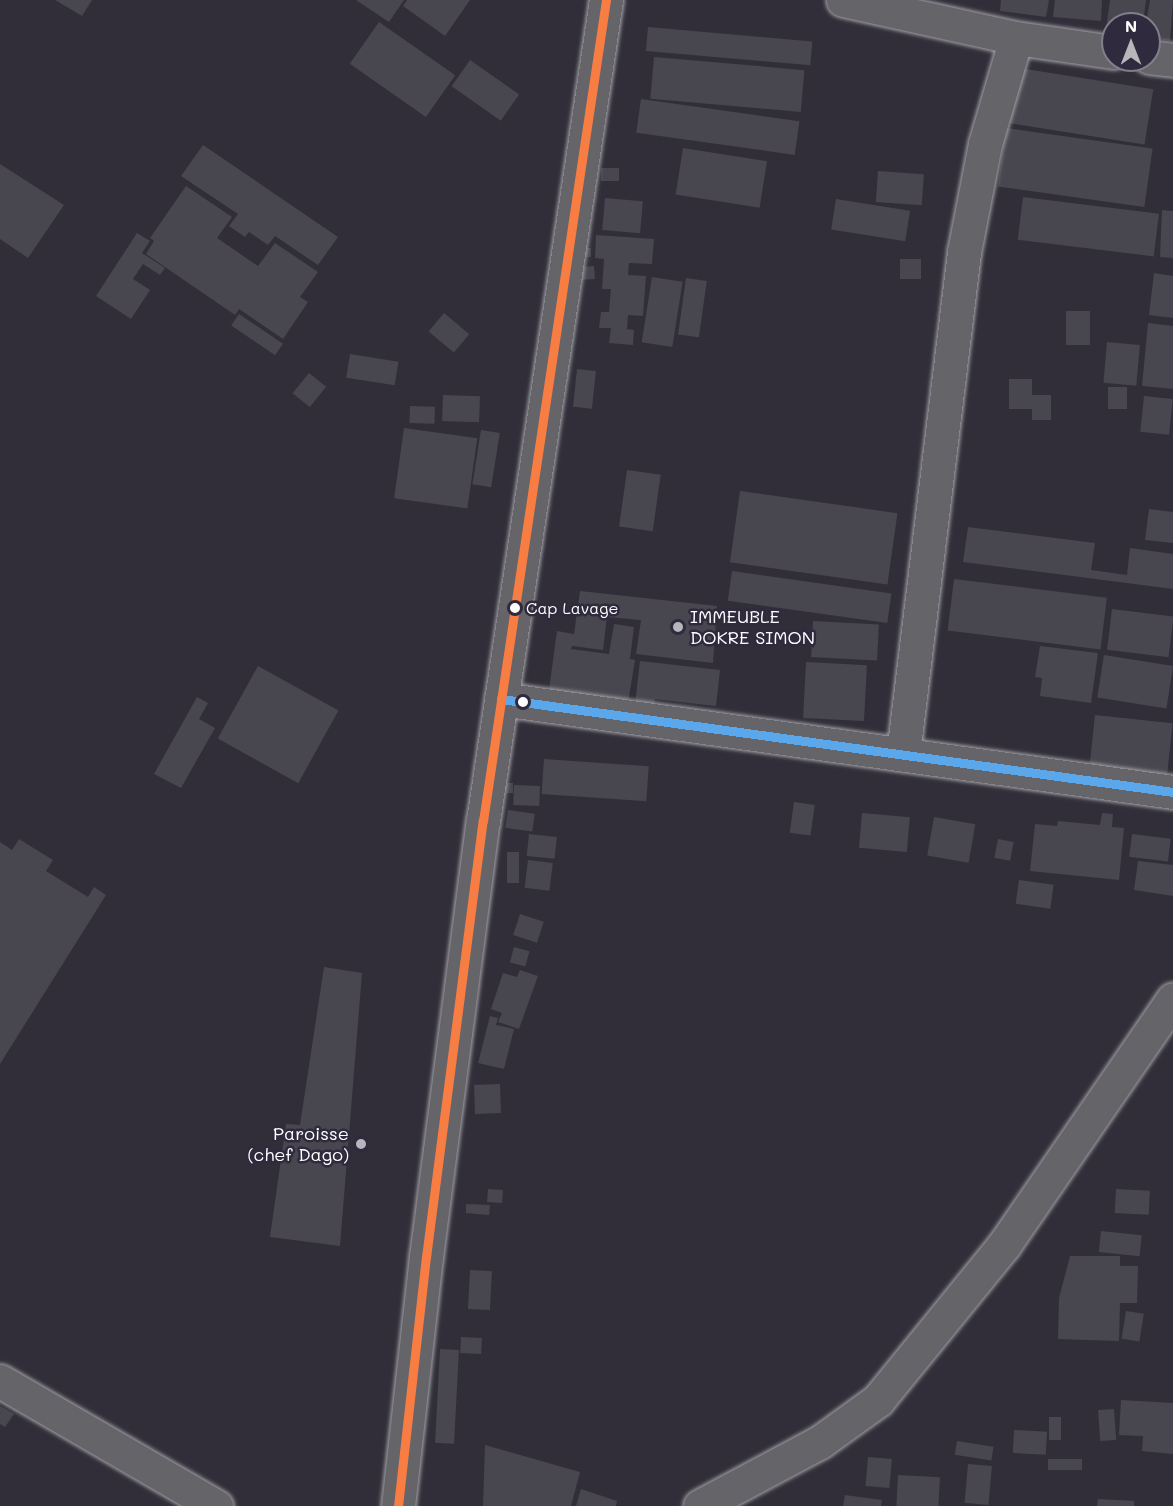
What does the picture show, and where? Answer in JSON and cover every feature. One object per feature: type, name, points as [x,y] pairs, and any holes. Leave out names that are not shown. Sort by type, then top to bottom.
[{"type":"street","points":[[398,1506],[426,1257],[501,699],[606,0]]},
{"type":"street","points":[[843,0],[1016,38],[1101,50]]},
{"type":"street","points":[[903,754],[964,252],[985,144],[1016,38]]},
{"type":"street","points":[[501,699],[1173,792]]},
{"type":"street","points":[[700,1506],[820,1442],[878,1400],[1004,1245],[1173,999]]},
{"type":"street","points":[[0,1381],[216,1506]]},
{"type":"building","points":[[55,0],[92,0],[82,16]]},
{"type":"building","points":[[356,0],[404,0],[389,22]]},
{"type":"building","points":[[407,0],[470,0],[445,36],[403,6]]},
{"type":"building","points":[[1001,0],[1049,0],[1046,17],[1000,11]]},
{"type":"building","points":[[1055,0],[1102,0],[1101,21],[1053,17]]},
{"type":"building","points":[[1110,0],[1146,0],[1144,12],[1108,12]]},
{"type":"building","points":[[1150,0],[1173,0],[1170,41],[1161,39],[1161,12],[1148,12]]},
{"type":"building","points":[[379,22],[455,75],[426,117],[350,64]]},
{"type":"building","points":[[648,27],[812,41],[810,65],[646,51]]},
{"type":"building","points":[[654,57],[804,70],[801,112],[650,99]]},
{"type":"building","points":[[470,60],[519,94],[501,121],[452,86]]},
{"type":"building","points":[[1013,67],[1153,89],[1144,145],[1004,122]]},
{"type":"building","points":[[641,99],[799,121],[795,155],[636,133]]},
{"type":"building","points":[[1006,128],[1153,149],[1144,207],[998,186]]},
{"type":"building","points":[[203,145],[338,237],[318,265],[275,236],[268,245],[249,232],[245,237],[229,226],[238,214],[181,176]]},
{"type":"building","points":[[683,148],[767,161],[760,208],[676,194]]},
{"type":"building","points":[[0,164],[64,205],[28,258],[0,239]]},
{"type":"building","points":[[601,168],[619,168],[619,181],[601,181]]},
{"type":"building","points":[[878,171],[924,174],[922,205],[876,202]]},
{"type":"building","points":[[186,186],[232,217],[217,238],[258,266],[275,243],[318,272],[300,297],[308,302],[283,339],[239,309],[235,315],[146,254],[154,241],[150,238]]},
{"type":"building","points":[[1023,197],[1159,214],[1154,256],[1018,240]]},
{"type":"building","points":[[605,198],[643,201],[640,233],[602,230]]},
{"type":"building","points":[[836,199],[910,211],[905,241],[831,230]]},
{"type":"building","points":[[1162,210],[1173,211],[1173,258],[1160,257]]},
{"type":"building","points":[[137,233],[150,241],[142,253],[165,268],[160,275],[143,264],[133,279],[150,290],[131,319],[96,296]]},
{"type":"building","points":[[596,235],[654,239],[652,264],[629,263],[628,275],[646,276],[643,316],[628,315],[627,329],[634,330],[633,345],[609,343],[611,328],[599,328],[601,312],[609,312],[611,289],[602,289],[604,259],[595,258]]},
{"type":"building","points":[[582,248],[591,248],[591,257],[582,257]]},
{"type":"building","points":[[900,259],[921,259],[921,279],[900,279]]},
{"type":"building","points":[[594,266],[595,279],[581,280],[580,267]]},
{"type":"building","points":[[1154,273],[1173,276],[1173,318],[1149,315]]},
{"type":"building","points":[[652,277],[683,282],[672,347],[642,342]]},
{"type":"building","points":[[686,278],[707,281],[699,337],[678,334]]},
{"type":"building","points":[[1066,311],[1090,311],[1090,345],[1066,345]]},
{"type":"building","points":[[444,313],[469,334],[454,353],[429,331]]},
{"type":"building","points":[[239,314],[283,344],[275,355],[231,326]]},
{"type":"building","points":[[1148,323],[1173,326],[1173,389],[1142,386]]},
{"type":"building","points":[[1107,342],[1140,345],[1136,386],[1103,383]]},
{"type":"building","points":[[350,354],[398,362],[395,385],[346,378]]},
{"type":"building","points":[[577,369],[596,371],[592,409],[573,407]]},
{"type":"building","points":[[309,373],[326,387],[310,407],[293,393]]},
{"type":"building","points":[[1009,379],[1032,379],[1032,409],[1009,409]]},
{"type":"building","points":[[1108,387],[1127,387],[1127,409],[1108,409]]},
{"type":"building","points":[[443,395],[480,396],[479,422],[442,421]]},
{"type":"building","points":[[1032,395],[1051,395],[1051,420],[1032,420]]},
{"type":"building","points":[[1144,396],[1173,399],[1169,435],[1140,432]]},
{"type":"building","points":[[410,406],[435,407],[434,424],[409,423]]},
{"type":"building","points":[[404,428],[477,438],[467,509],[394,498]]},
{"type":"building","points":[[481,430],[500,433],[491,487],[472,484]]},
{"type":"building","points":[[627,470],[661,475],[653,531],[619,526]]},
{"type":"building","points":[[740,491],[897,513],[887,584],[730,562]]},
{"type":"building","points":[[1149,509],[1173,512],[1173,543],[1145,540]]},
{"type":"building","points":[[968,527],[1095,543],[1091,570],[1127,575],[1130,548],[1173,554],[1173,589],[963,562]]},
{"type":"building","points":[[732,571],[891,593],[887,623],[728,601]]},
{"type":"building","points":[[954,579],[1107,598],[1101,649],[948,631]]},
{"type":"building","points":[[580,591],[717,606],[713,663],[636,654],[641,620],[607,617],[603,650],[572,646],[571,649],[609,654],[614,624],[634,627],[630,659],[635,660],[627,709],[548,697],[557,631],[574,634]]},
{"type":"building","points":[[1112,609],[1173,616],[1169,657],[1107,650]]},
{"type":"building","points":[[813,621],[879,624],[877,660],[811,657]]},
{"type":"building","points":[[1040,646],[1098,653],[1091,703],[1040,696],[1042,678],[1035,677]]},
{"type":"building","points":[[1104,655],[1173,666],[1166,708],[1097,697]]},
{"type":"building","points":[[640,661],[720,670],[716,706],[655,699],[654,706],[635,704]]},
{"type":"building","points":[[806,662],[867,665],[864,721],[803,718]]},
{"type":"building","points":[[258,666],[338,711],[298,783],[218,739]]},
{"type":"building","points":[[197,697],[208,703],[199,719],[215,728],[181,788],[154,774]]},
{"type":"building","points":[[1095,715],[1173,723],[1167,775],[1090,767]]},
{"type":"building","points":[[544,759],[649,766],[646,801],[542,794]]},
{"type":"building","points":[[505,783],[513,783],[513,793],[505,793]]},
{"type":"building","points":[[514,785],[540,786],[539,806],[513,805]]},
{"type":"building","points":[[794,802],[815,805],[810,836],[790,833]]},
{"type":"building","points":[[508,810],[535,814],[532,832],[505,828]]},
{"type":"building","points":[[862,813],[910,817],[907,852],[859,848]]},
{"type":"building","points":[[1102,813],[1113,814],[1112,827],[1124,828],[1119,880],[1030,871],[1035,824],[1057,826],[1058,821],[1100,825]]},
{"type":"building","points":[[934,817],[975,824],[969,863],[927,855]]},
{"type":"building","points":[[529,834],[557,837],[555,859],[527,856]]},
{"type":"building","points":[[1132,834],[1171,839],[1168,862],[1129,857]]},
{"type":"building","points":[[19,839],[53,860],[46,871],[88,897],[94,887],[106,895],[0,1064],[0,842],[12,850]]},
{"type":"building","points":[[998,839],[1014,842],[1010,861],[994,858]]},
{"type":"building","points":[[507,852],[519,852],[519,883],[507,883]]},
{"type":"building","points":[[528,860],[553,863],[549,891],[525,888]]},
{"type":"building","points":[[1138,861],[1173,865],[1173,896],[1134,890]]},
{"type":"building","points":[[1019,880],[1054,885],[1050,909],[1016,904]]},
{"type":"building","points":[[520,914],[544,922],[537,943],[513,935]]},
{"type":"building","points":[[514,947],[529,951],[525,967],[510,962]]},
{"type":"building","points":[[324,967],[362,973],[340,1246],[270,1237],[286,1124],[300,1125]]},
{"type":"building","points":[[520,970],[538,976],[519,1029],[498,1022],[502,1013],[491,1009],[503,973],[517,977]]},
{"type":"building","points":[[490,1016],[498,1018],[496,1025],[514,1029],[504,1069],[478,1063]]},
{"type":"building","points":[[500,1084],[501,1113],[475,1114],[474,1085]]},
{"type":"building","points":[[488,1189],[503,1190],[502,1203],[487,1202]]},
{"type":"building","points":[[1116,1189],[1150,1191],[1149,1215],[1115,1213]]},
{"type":"building","points":[[466,1204],[490,1205],[489,1215],[466,1213]]},
{"type":"building","points":[[1101,1231],[1142,1235],[1140,1256],[1099,1252]]},
{"type":"building","points":[[1070,1256],[1120,1256],[1120,1266],[1138,1266],[1137,1303],[1120,1303],[1119,1341],[1058,1339],[1059,1298]]},
{"type":"building","points":[[470,1270],[492,1271],[490,1310],[468,1309]]},
{"type":"building","points":[[1126,1311],[1144,1314],[1139,1341],[1122,1339]]},
{"type":"building","points":[[461,1337],[482,1338],[481,1354],[460,1353]]},
{"type":"building","points":[[440,1349],[459,1350],[454,1444],[435,1443]]},
{"type":"building","points":[[1121,1400],[1173,1403],[1173,1454],[1142,1451],[1143,1436],[1119,1435]]},
{"type":"building","points":[[0,1406],[14,1414],[5,1427],[0,1424]]},
{"type":"building","points":[[1114,1409],[1116,1440],[1100,1441],[1098,1410]]},
{"type":"building","points":[[1049,1417],[1061,1417],[1061,1440],[1049,1440]]},
{"type":"building","points":[[1014,1430],[1047,1432],[1046,1455],[1013,1453]]},
{"type":"building","points":[[957,1441],[994,1447],[991,1461],[955,1455]]},
{"type":"building","points":[[485,1445],[580,1472],[571,1506],[483,1506]]},
{"type":"building","points":[[868,1457],[892,1459],[889,1488],[865,1486]]},
{"type":"building","points":[[1048,1459],[1082,1459],[1082,1470],[1048,1470]]},
{"type":"building","points":[[968,1464],[992,1466],[989,1505],[965,1503]]},
{"type":"building","points":[[898,1475],[940,1477],[938,1506],[896,1506]]},
{"type":"building","points":[[581,1489],[617,1501],[616,1506],[576,1506]]},
{"type":"building","points":[[845,1495],[882,1500],[881,1506],[843,1506]]},
{"type":"building","points":[[1098,1499],[1134,1501],[1134,1506],[1097,1506]]},
{"type":"transit line","points":[[398,1506],[426,1257],[483,821],[606,0]]},
{"type":"transit line","points":[[501,699],[1173,792]]},
{"type":"place","name":"Cap Lavage","points":[[515,608]]},
{"type":"place","name":"IMMEUBLE DOKRE SIMON","points":[[678,627]]},
{"type":"place","name":"Paroisse (chef Dago)","points":[[361,1144]]}]
